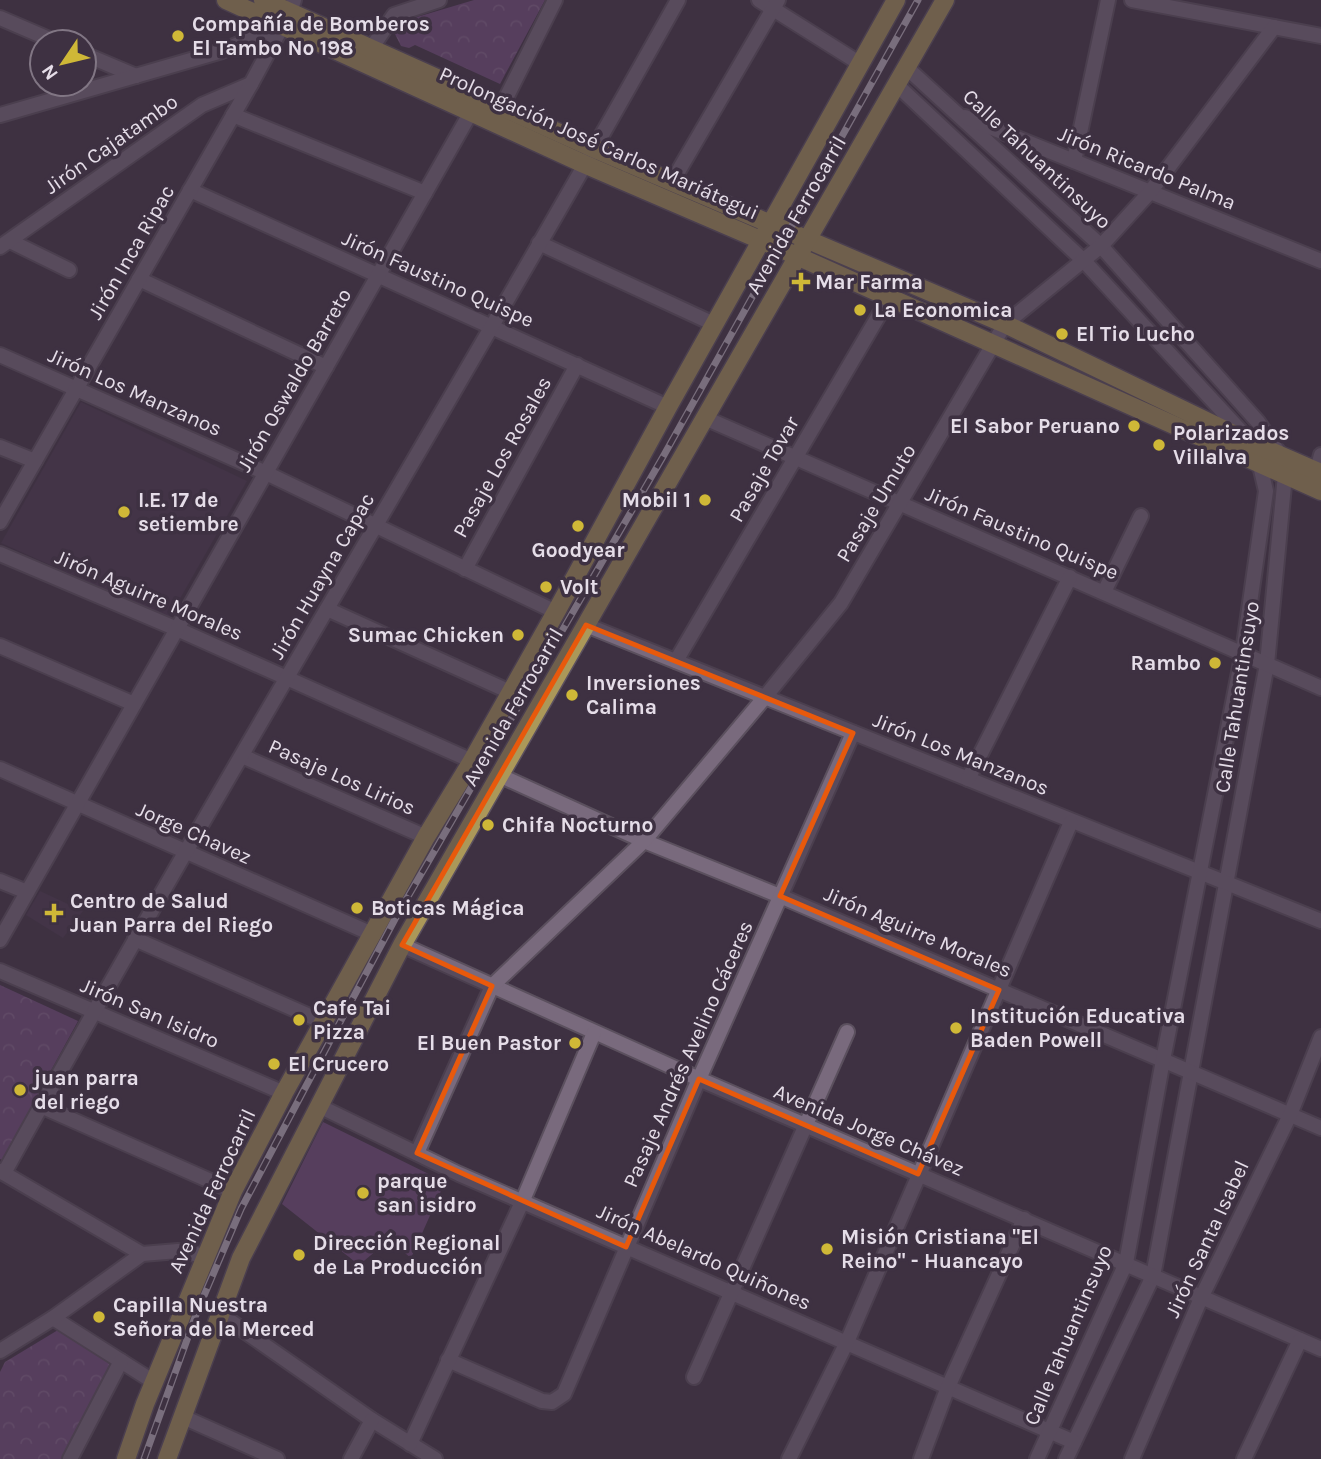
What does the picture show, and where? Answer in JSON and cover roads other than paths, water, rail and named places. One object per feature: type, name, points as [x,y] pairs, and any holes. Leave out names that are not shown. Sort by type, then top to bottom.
[{"type":"main road","name":"Prolongación José Carlos Mariátegui","points":[[226,0],[289,12]]},
{"type":"main road","name":"Prolongación José Carlos Mariátegui","points":[[263,0],[367,55],[589,156],[762,241],[993,346],[1285,475],[1319,476]]},
{"type":"main road","name":"Avenida Ferrocarril","points":[[126,1459],[154,1382],[233,1191],[284,1093],[426,837],[556,612],[896,0]]},
{"type":"main road","name":"Avenida Ferrocarril","points":[[167,1459],[241,1258],[402,945],[945,0]]},
{"type":"main road","name":"Prolongación José Carlos Mariátegui","points":[[589,156],[672,182],[1005,324],[1319,476]]},
{"type":"street","points":[[367,55],[394,15],[399,0]]},
{"type":"street","points":[[394,15],[439,0]]},
{"type":"street","points":[[498,114],[555,0]]},
{"type":"street","name":"Jirón Huayna Capac","points":[[2,1172],[678,0]]},
{"type":"street","points":[[759,0],[776,4],[859,64]]},
{"type":"street","points":[[1074,161],[1108,0]]},
{"type":"street","points":[[1132,0],[1321,36]]},
{"type":"street","points":[[672,182],[776,4]]},
{"type":"street","points":[[0,115],[222,51],[289,12]]},
{"type":"street","name":"Jirón Inca Ripac","points":[[0,522],[251,84],[289,12]]},
{"type":"street","points":[[0,18],[28,30]]},
{"type":"street","name":"Pasaje Umuto","points":[[492,986],[644,841],[765,697],[841,603],[1005,324],[1101,246],[1150,192],[1274,27]]},
{"type":"street","points":[[98,60],[136,76]]},
{"type":"street","name":"Calle Tahuantinsuyo","points":[[907,68],[1101,246],[1258,422],[1282,456],[1285,475],[1267,664],[1153,1276],[1066,1459]]},
{"type":"street","name":"Jirón Cajatambo","points":[[5,244],[202,105],[251,84]]},
{"type":"street","name":"Calle Tahuantinsuyo","points":[[897,85],[1084,261],[1252,443],[1261,464],[1266,491],[1243,652],[1126,1264],[1037,1459]]},
{"type":"street","name":"Jirón Oswaldo Barreto","points":[[0,940],[475,103]]},
{"type":"street","name":"Jirón Ricardo Palma","points":[[957,114],[1321,261]]},
{"type":"street","points":[[233,115],[425,193]]},
{"type":"street","name":"Jirón Faustino Quispe","points":[[190,190],[668,407]]},
{"type":"street","points":[[539,243],[715,324]]},
{"type":"street","points":[[5,244],[69,270]]},
{"type":"street","points":[[139,279],[326,367]]},
{"type":"street","name":"Pasaje Tovar","points":[[676,662],[889,298]]},
{"type":"street","name":"Jirón Los Manzanos","points":[[0,355],[266,473],[556,612]]},
{"type":"street","name":"Pasaje Los Rosales","points":[[465,569],[577,365]]},
{"type":"street","name":"Jirón Faustino Quispe","points":[[705,418],[1321,688]]},
{"type":"street","points":[[0,447],[34,461]]},
{"type":"street","points":[[1104,592],[1141,516]]},
{"type":"street","name":"Jirón Aguirre Morales","points":[[0,554],[177,629],[472,761]]},
{"type":"street","points":[[968,779],[1069,577]]},
{"type":"street","points":[[327,609],[510,692]]},
{"type":"street","name":"Jirón Los Manzanos","points":[[586,625],[1321,921]]},
{"type":"street","points":[[0,646],[134,704]]},
{"type":"street","name":"Pasaje Andrés Avelino Cáceres","points":[[448,1360],[542,1401],[552,1402],[564,1394],[699,1079],[853,733]]},
{"type":"street","name":"Pasaje Los Lirios","points":[[242,756],[426,837]]},
{"type":"street","name":"Jorge Chavez","points":[[0,769],[372,934]]},
{"type":"street","name":"Jirón Aguirre Morales","points":[[499,775],[644,841],[780,896],[1321,1128]]},
{"type":"street","points":[[789,1459],[847,1342],[1071,822]]},
{"type":"street","points":[[0,881],[27,892]]},
{"type":"street","points":[[135,939],[323,1022]]},
{"type":"street","name":"Avenida Jorge Chávez","points":[[402,945],[594,1033],[1321,1349]]},
{"type":"street","name":"Jirón San Isidro","points":[[0,971],[284,1093]]},
{"type":"street","points":[[416,1153],[492,986]]},
{"type":"street","points":[[694,1377],[847,1032]]},
{"type":"street","points":[[410,1444],[523,1200],[594,1033]]},
{"type":"street","name":"Jirón Santa Isabel","points":[[1132,1459],[1201,1297],[1290,1115],[1321,1037]]},
{"type":"street","points":[[41,1106],[233,1191]]},
{"type":"street","name":"Jirón Abelardo Quiñones","points":[[319,1106],[416,1153],[626,1247],[1074,1442]]},
{"type":"street","points":[[2,1172],[142,1254]]},
{"type":"street","points":[[921,1459],[948,1387],[1024,1219]]},
{"type":"street","points":[[0,1351],[53,1318],[142,1254],[178,1251],[206,1256]]},
{"type":"street","points":[[220,1314],[372,1420],[435,1459]]},
{"type":"street","points":[[53,1318],[154,1382]]},
{"type":"street","points":[[1244,1459],[1300,1340]]},
{"type":"street","points":[[71,1459],[121,1362]]},
{"type":"street","points":[[183,1417],[278,1459]]},
{"type":"street","points":[[351,1459],[372,1420]]},
{"type":"railway","points":[[144,1459],[197,1312],[241,1209],[305,1088],[395,919],[664,455],[918,0]]},
{"type":"place","name":"Compañía de Bomberos El Tambo Nº 198","points":[[178,36]]},
{"type":"place","name":"Mar Farma","points":[[801,282]]},
{"type":"place","name":"La Economica","points":[[860,310]]},
{"type":"place","name":"El Tio Lucho","points":[[1062,334]]},
{"type":"place","name":"El Sabor Peruano","points":[[1134,426]]},
{"type":"place","name":"Polarizados Villalva","points":[[1159,445]]},
{"type":"place","name":"Mobil 1","points":[[705,500]]},
{"type":"place","name":"I.E. 17 de setiembre","points":[[124,512]]},
{"type":"place","name":"Goodyear","points":[[578,526]]},
{"type":"place","name":"Volt","points":[[546,587]]},
{"type":"place","name":"Sumac Chicken","points":[[518,635]]},
{"type":"place","name":"Rambo","points":[[1215,663]]},
{"type":"place","name":"Inversiones Calima","points":[[572,695]]},
{"type":"place","name":"Chifa Nocturno","points":[[488,825]]},
{"type":"place","name":"Boticas Mágica","points":[[357,908]]},
{"type":"place","name":"Centro de Salud Juan Parra del Riego","points":[[54,913]]},
{"type":"place","name":"Cafe Tai Pizza","points":[[299,1020]]},
{"type":"place","name":"Institución Educativa Baden Powell","points":[[956,1028]]},
{"type":"place","name":"El Buen Pastor","points":[[575,1043]]},
{"type":"place","name":"El Crucero","points":[[274,1064]]},
{"type":"place","name":"juan parra del riego","points":[[20,1090]]},
{"type":"place","name":"parque san isidro","points":[[363,1193]]},
{"type":"place","name":"Misión Cristiana \"El Reino\" - Huancayo","points":[[827,1249]]},
{"type":"place","name":"Dirección Regional de La Producción","points":[[299,1255]]},
{"type":"place","name":"Capilla Nuestra Señora de la Merced","points":[[99,1317]]}]
